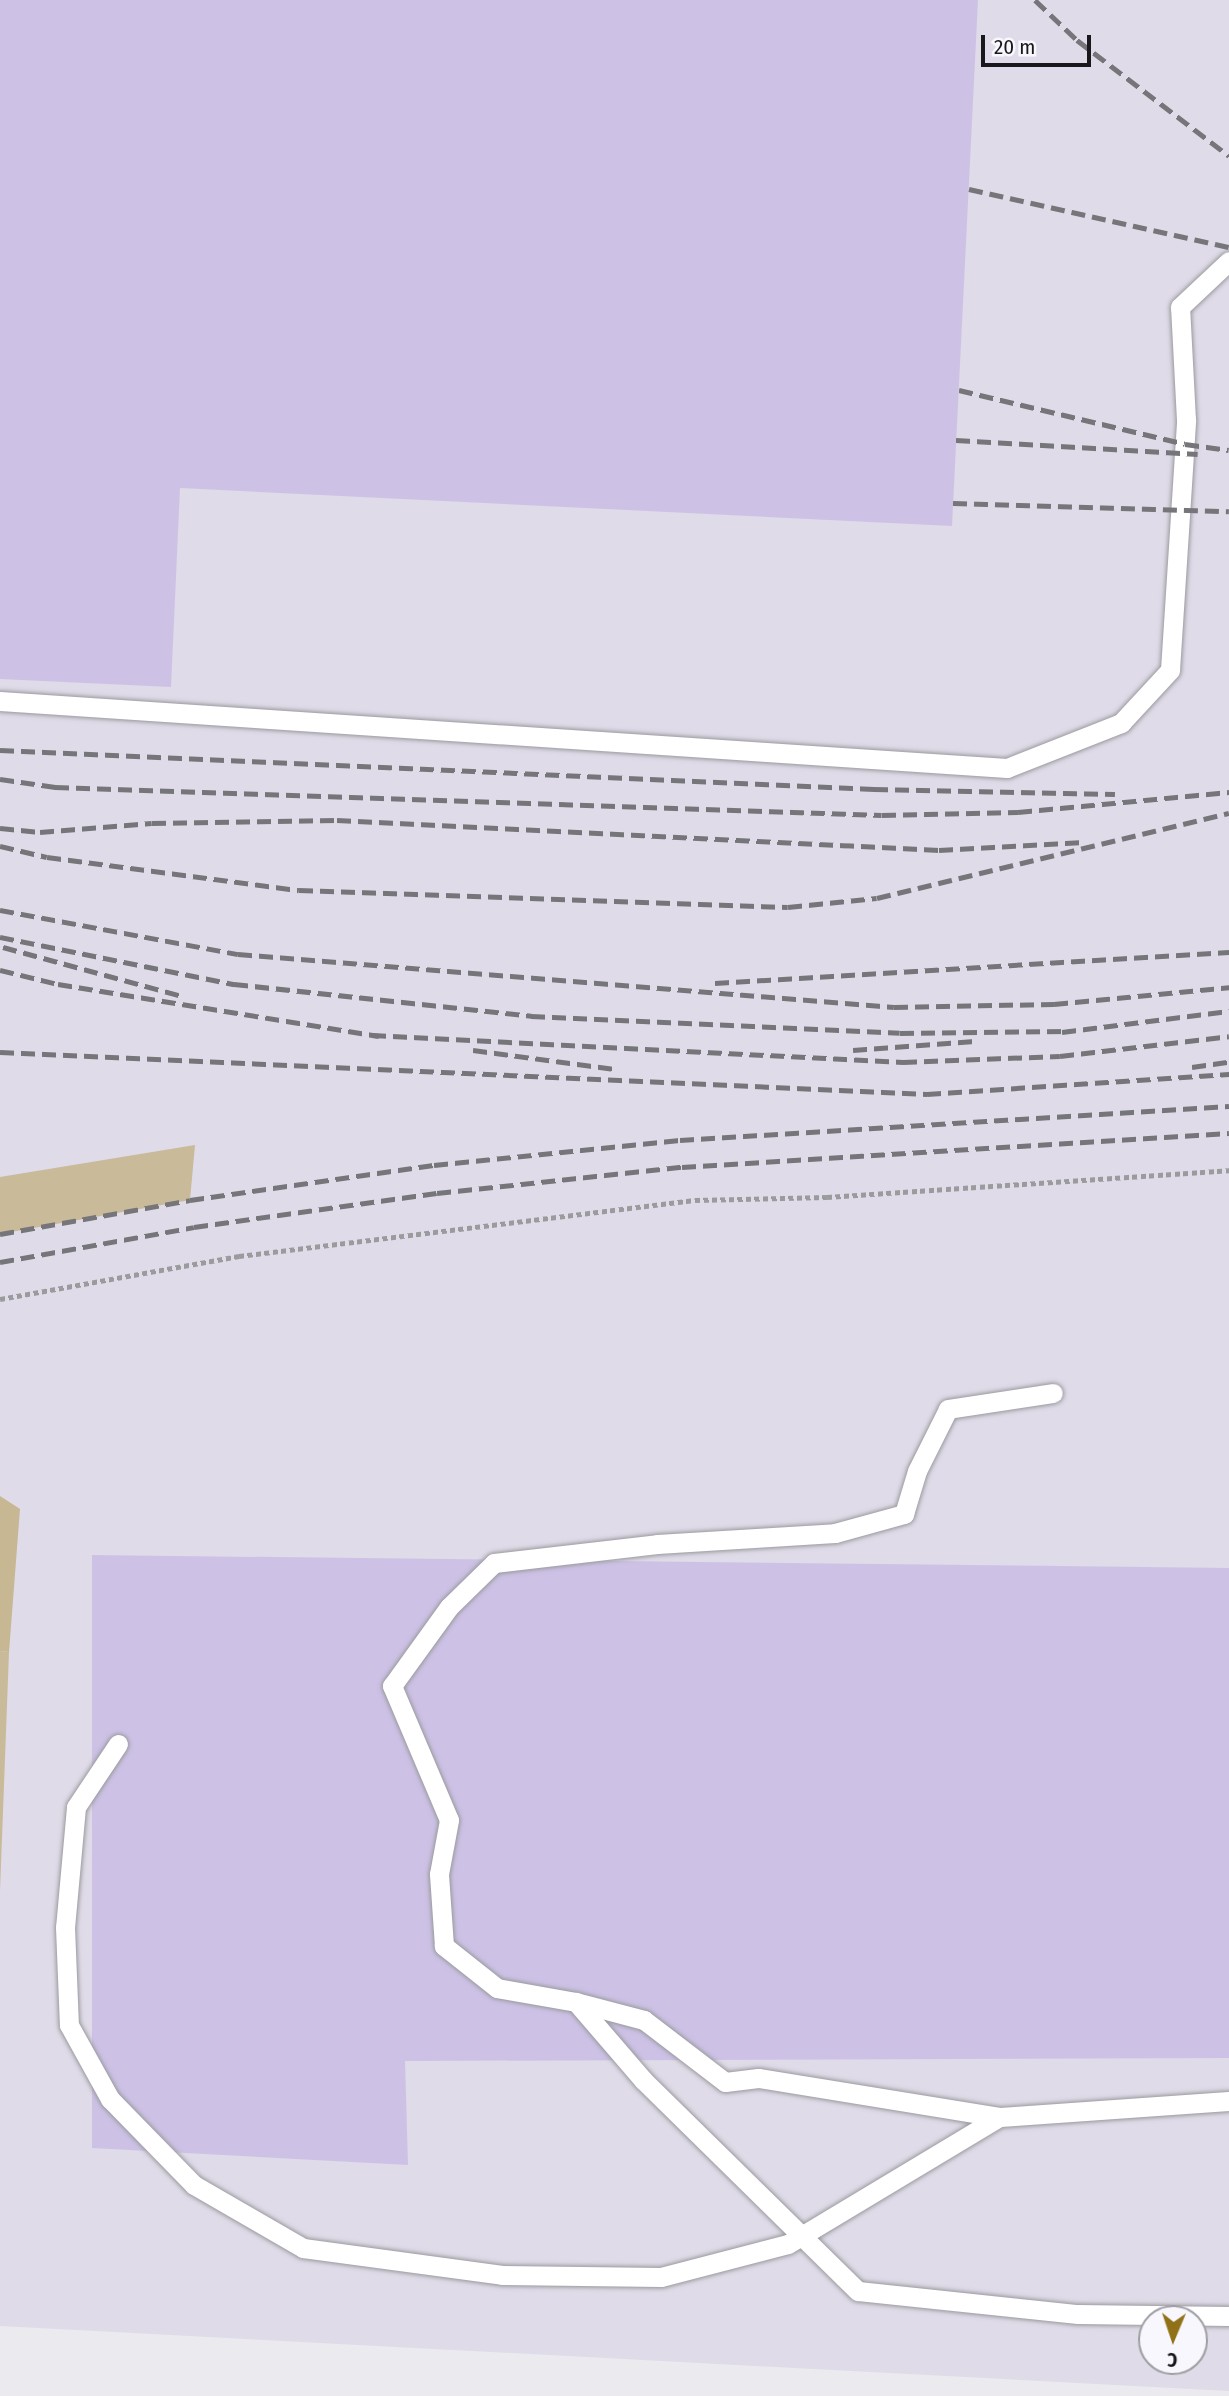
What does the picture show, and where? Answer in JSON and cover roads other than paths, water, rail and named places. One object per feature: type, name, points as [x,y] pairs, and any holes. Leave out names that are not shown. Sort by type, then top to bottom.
[{"type":"lane","points":[[0,701],[1007,768],[1121,723],[1170,670],[1186,420],[1180,307],[1229,261]]},
{"type":"lane","points":[[1054,1393],[948,1409],[917,1471],[904,1514],[835,1533],[657,1544],[494,1563],[449,1607],[392,1686],[449,1820],[439,1874],[444,1946],[497,1988],[576,2001],[644,2020],[725,2082],[758,2078],[999,2117],[1229,2101]]},
{"type":"lane","points":[[118,1744],[76,1807],[65,1927],[69,2025],[110,2099],[194,2185],[303,2248],[502,2275],[661,2277],[788,2244],[999,2117]]},
{"type":"lane","points":[[576,2001],[643,2080],[858,2291],[1078,2314],[1229,2316]]},
{"type":"railway","points":[[1035,0],[1077,40],[1229,156]]},
{"type":"railway","points":[[969,189],[1229,247]]},
{"type":"railway","points":[[959,390],[1185,444],[1229,450]]},
{"type":"railway","points":[[956,440],[1198,454]]},
{"type":"railway","points":[[953,503],[1229,511]]},
{"type":"railway","points":[[0,750],[874,789],[1115,794]]},
{"type":"railway","points":[[0,779],[55,787],[882,815],[1018,812],[1229,792]]},
{"type":"railway","points":[[0,846],[47,857],[299,890],[788,907],[877,898],[1229,813]]},
{"type":"railway","points":[[0,828],[40,832],[152,823],[337,820],[939,850],[1084,842]]},
{"type":"railway","points":[[0,910],[238,954],[894,1007],[1054,1004],[1229,987]]},
{"type":"railway","points":[[0,937],[234,984],[531,1016],[900,1033],[1071,1031]]},
{"type":"railway","points":[[3,947],[182,996]]},
{"type":"railway","points":[[715,983],[1229,952]]},
{"type":"railway","points":[[0,970],[58,984],[379,1036]]},
{"type":"railway","points":[[1062,1032],[1229,1011]]},
{"type":"railway","points":[[372,1035],[903,1062],[1060,1056],[1229,1036]]},
{"type":"railway","points":[[853,1050],[975,1041]]},
{"type":"railway","points":[[473,1050],[615,1069]]},
{"type":"railway","points":[[0,1052],[927,1094],[1229,1074]]},
{"type":"railway","points":[[1192,1067],[1229,1062]]},
{"type":"railway","points":[[0,1234],[190,1200],[434,1165],[680,1140],[1229,1106]]},
{"type":"railway","points":[[0,1262],[194,1227],[437,1193],[682,1167],[1229,1133]]}]
